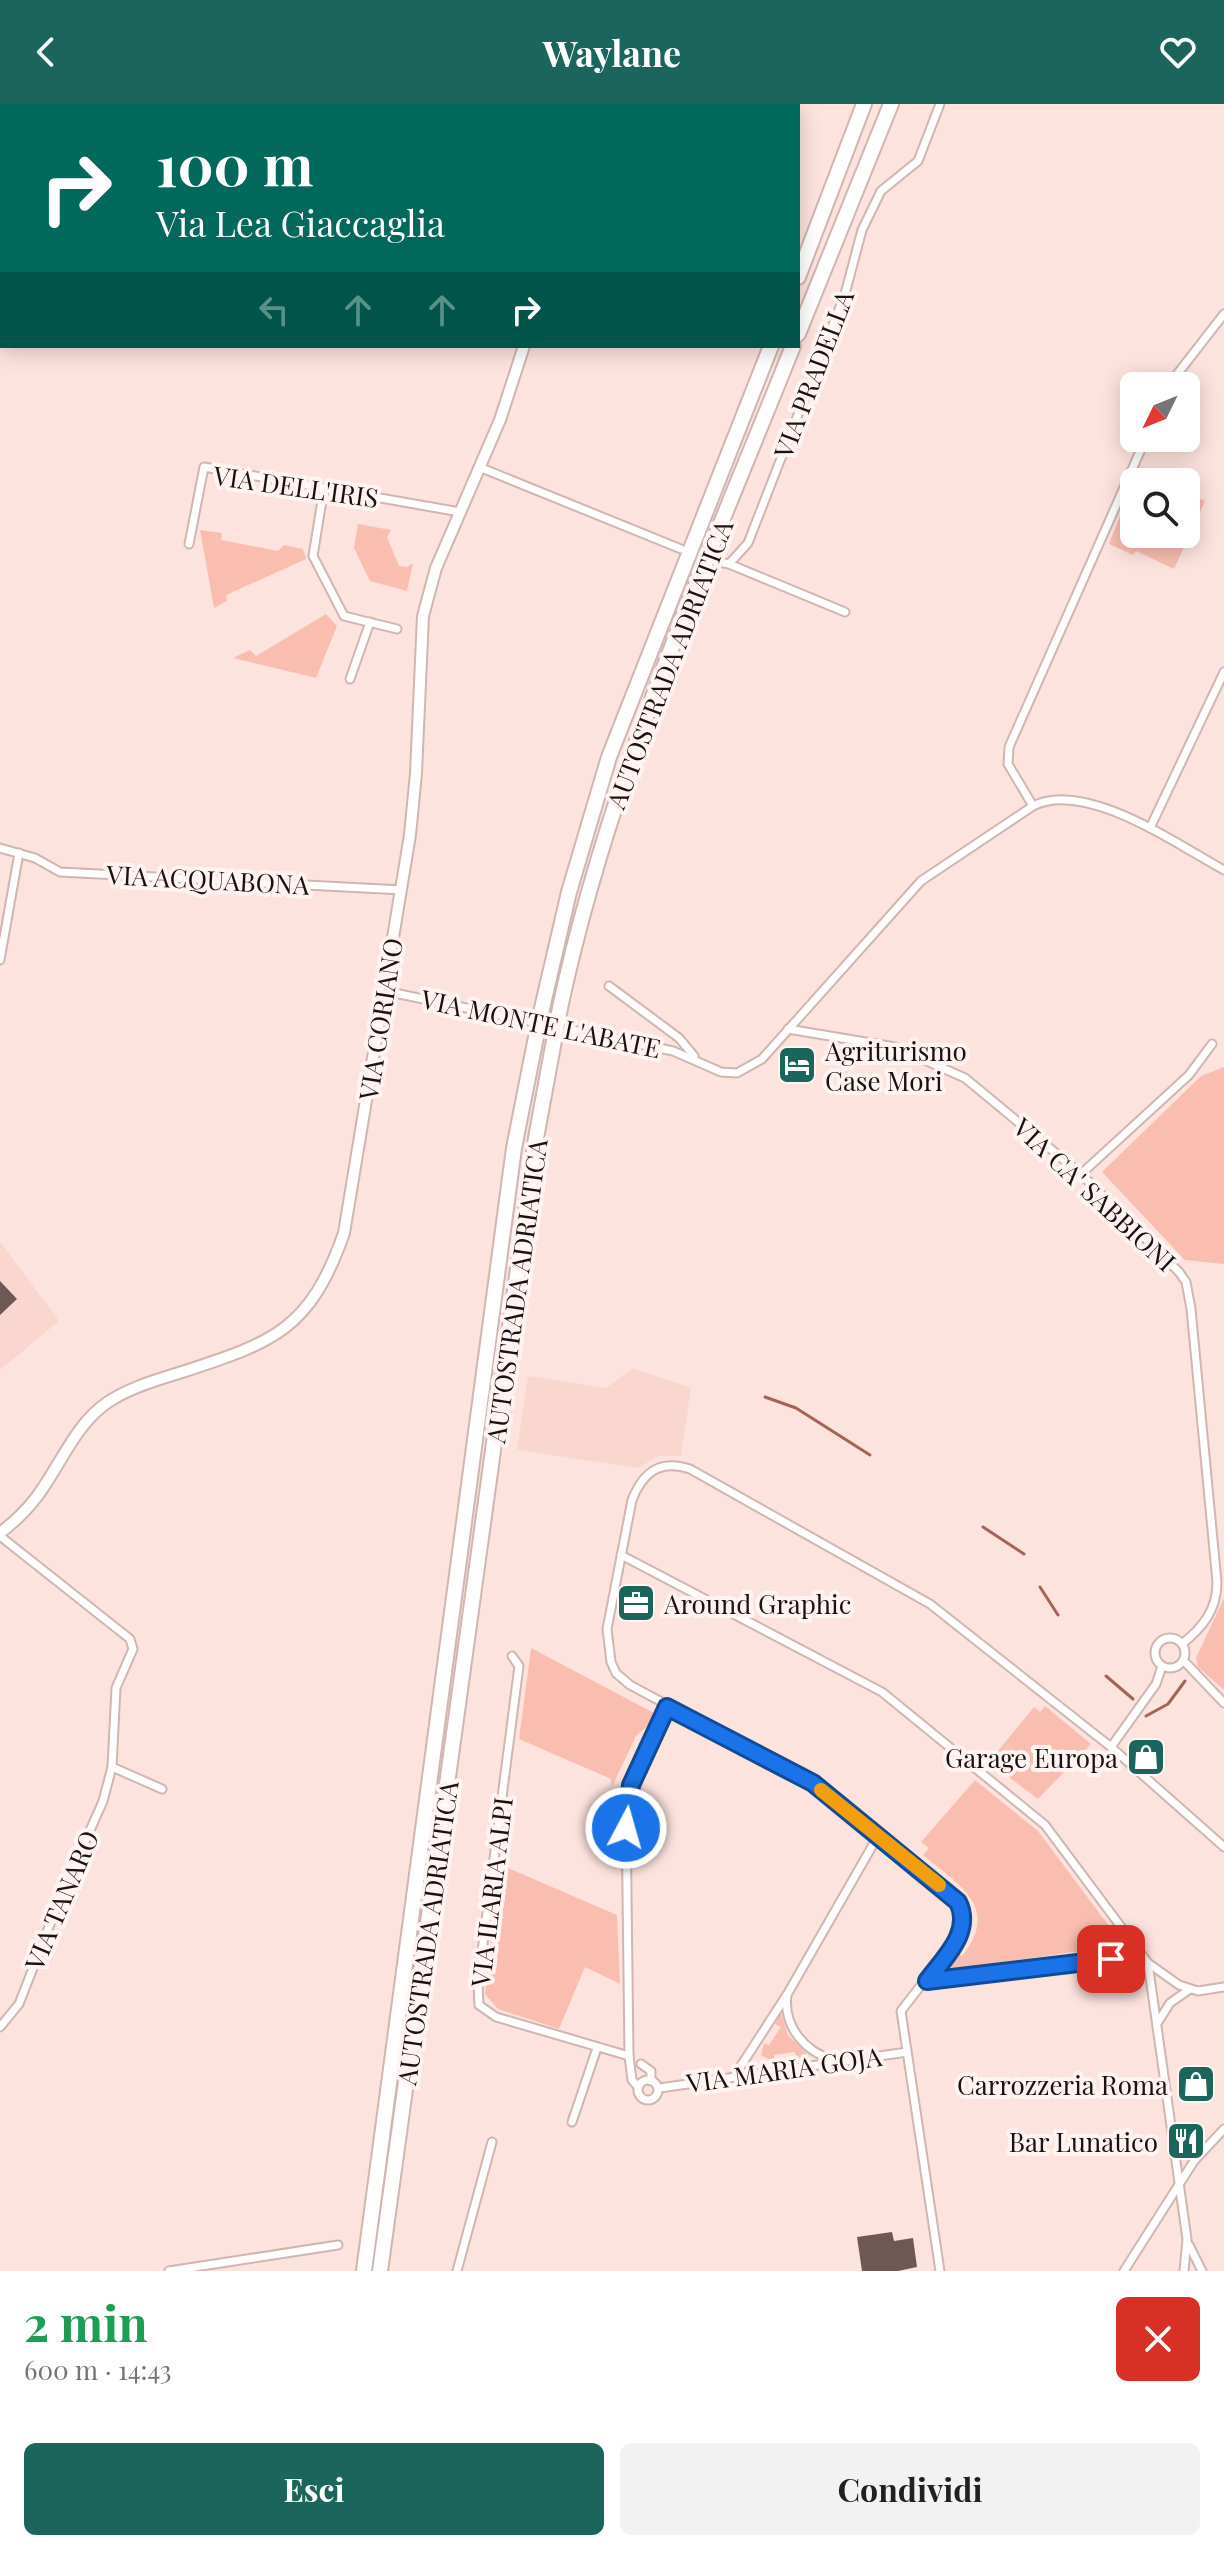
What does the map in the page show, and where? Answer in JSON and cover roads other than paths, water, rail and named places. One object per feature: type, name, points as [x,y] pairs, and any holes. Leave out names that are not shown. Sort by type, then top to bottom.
[{"type":"highway","points":[[800,272],[864,104]]},
{"type":"highway","points":[[800,329],[891,104]]},
{"type":"highway","name":"AUTOSTRADA ADRIATICA","points":[[364,2271],[514,1148],[537,1032],[569,892],[609,757],[770,348]]},
{"type":"highway","name":"AUTOSTRADA ADRIATICA","points":[[380,2271],[536,1138],[560,1008],[588,892],[622,780],[671,648],[792,348]]},
{"type":"main road","name":"VIA CORIANO","points":[[0,1535],[36,1498],[82,1427],[107,1403],[137,1386],[227,1357],[267,1339],[293,1323],[311,1305],[326,1279],[344,1233],[402,890],[416,773],[423,616],[436,568],[500,420],[523,348]]},
{"type":"street","name":"VIA PRADELLA","points":[[729,564],[748,543],[764,503],[845,294],[862,230],[881,191],[918,161],[940,104]]},
{"type":"street","points":[[1179,372],[1224,314]]},
{"type":"street","points":[[1140,452],[1009,747],[1008,764],[1033,806],[1045,800],[1071,800],[1117,813],[1224,870]]},
{"type":"street","name":"VIA DELL'IRIS","points":[[189,544],[204,467],[460,512]]},
{"type":"street","points":[[479,467],[681,549]]},
{"type":"street","points":[[324,488],[313,556],[344,616],[397,629]]},
{"type":"street","points":[[714,561],[729,564],[845,612]]},
{"type":"street","points":[[350,679],[370,622]]},
{"type":"street","points":[[1150,828],[1224,672]]},
{"type":"street","name":"VIA MONTE L'ABATE","points":[[385,991],[695,1058],[721,1072],[737,1073],[762,1059],[921,881],[1033,806]]},
{"type":"street","name":"VIA ACQUABONA","points":[[0,848],[19,853],[60,872],[402,890]]},
{"type":"street","points":[[0,960],[19,853]]},
{"type":"street","name":"VIA MONTE L'ABATE","points":[[609,986],[679,1038],[695,1058]]},
{"type":"street","name":"VIA CA' SABBIONI","points":[[788,1029],[895,1047],[965,1078],[1081,1174],[1186,1282],[1193,1324],[1217,1595],[1211,1613],[1200,1629],[1182,1644]]},
{"type":"street","points":[[1081,1174],[1189,1075],[1212,1044]]},
{"type":"street","points":[[940,2271],[901,2011],[960,1935],[964,1913],[948,1892],[813,1783],[667,1707],[616,1673],[611,1662],[607,1629],[632,1500],[638,1484],[654,1469],[675,1464],[690,1469],[930,1604],[1111,1747],[1224,1847]]},
{"type":"street","points":[[1212,1529],[1224,1533]]},
{"type":"street","name":"VIA TANARO","points":[[0,1535],[130,1639],[133,1649],[116,1688],[112,1767],[103,1801],[61,1896],[19,2004],[0,2027]]},
{"type":"street","points":[[621,1555],[882,1692],[1045,1825],[1148,1963],[1190,1989],[1198,1991],[1224,1987]]},
{"type":"street","points":[[1168,1638],[1182,1644],[1186,1652],[1184,1661],[1176,1668],[1162,1666],[1155,1658],[1159,1643],[1168,1638]]},
{"type":"street","name":"VIA ILARIA ALPI","points":[[512,1656],[519,1666],[477,1995],[482,2008],[496,2017],[629,2056]]},
{"type":"street","points":[[1184,1661],[1224,1703]]},
{"type":"street","points":[[1111,1747],[1156,1684],[1162,1666]]},
{"type":"street","points":[[651,2081],[638,2087],[632,2080],[629,2056],[626,1810],[631,1785],[667,1707]]},
{"type":"street","points":[[112,1767],[162,1789]]},
{"type":"street","points":[[735,2075],[788,1993],[878,1836]]},
{"type":"street","points":[[927,1981],[1141,1955]]},
{"type":"street","points":[[1148,1963],[1187,2239],[1196,2267],[1202,2271]]},
{"type":"street","points":[[1157,2024],[1170,2003],[1190,1989]]},
{"type":"street","points":[[788,1993],[787,2015],[796,2034],[811,2049],[836,2061]]},
{"type":"street","points":[[572,2122],[597,2048]]},
{"type":"street","name":"VIA MARIA GOJA","points":[[638,2087],[636,2093],[646,2099],[658,2094],[660,2088],[907,2052]]},
{"type":"street","points":[[641,2064],[651,2071],[651,2081]]},
{"type":"street","points":[[651,2081],[660,2088]]},
{"type":"street","points":[[1124,2271],[1194,2161],[1224,2129]]},
{"type":"street","points":[[457,2271],[492,2142]]},
{"type":"street","points":[[1184,2271],[1187,2239]]},
{"type":"street","points":[[169,2271],[338,2245]]},
{"type":"waterway","points":[[765,1397],[796,1408],[870,1455]]},
{"type":"waterway","points":[[983,1527],[1024,1554]]},
{"type":"waterway","points":[[1040,1587],[1058,1615]]},
{"type":"waterway","points":[[1106,1676],[1133,1699]]},
{"type":"waterway","points":[[1146,1716],[1168,1704],[1185,1681]]},
{"type":"place","name":"Agriturismo Case Mori","points":[[797,1065]]},
{"type":"place","name":"Around Graphic","points":[[636,1603]]},
{"type":"place","name":"Garage Europa","points":[[1146,1757]]},
{"type":"place","name":"Carrozzeria Roma","points":[[1196,2084]]},
{"type":"place","name":"Bar Lunatico","points":[[1186,2141]]}]
